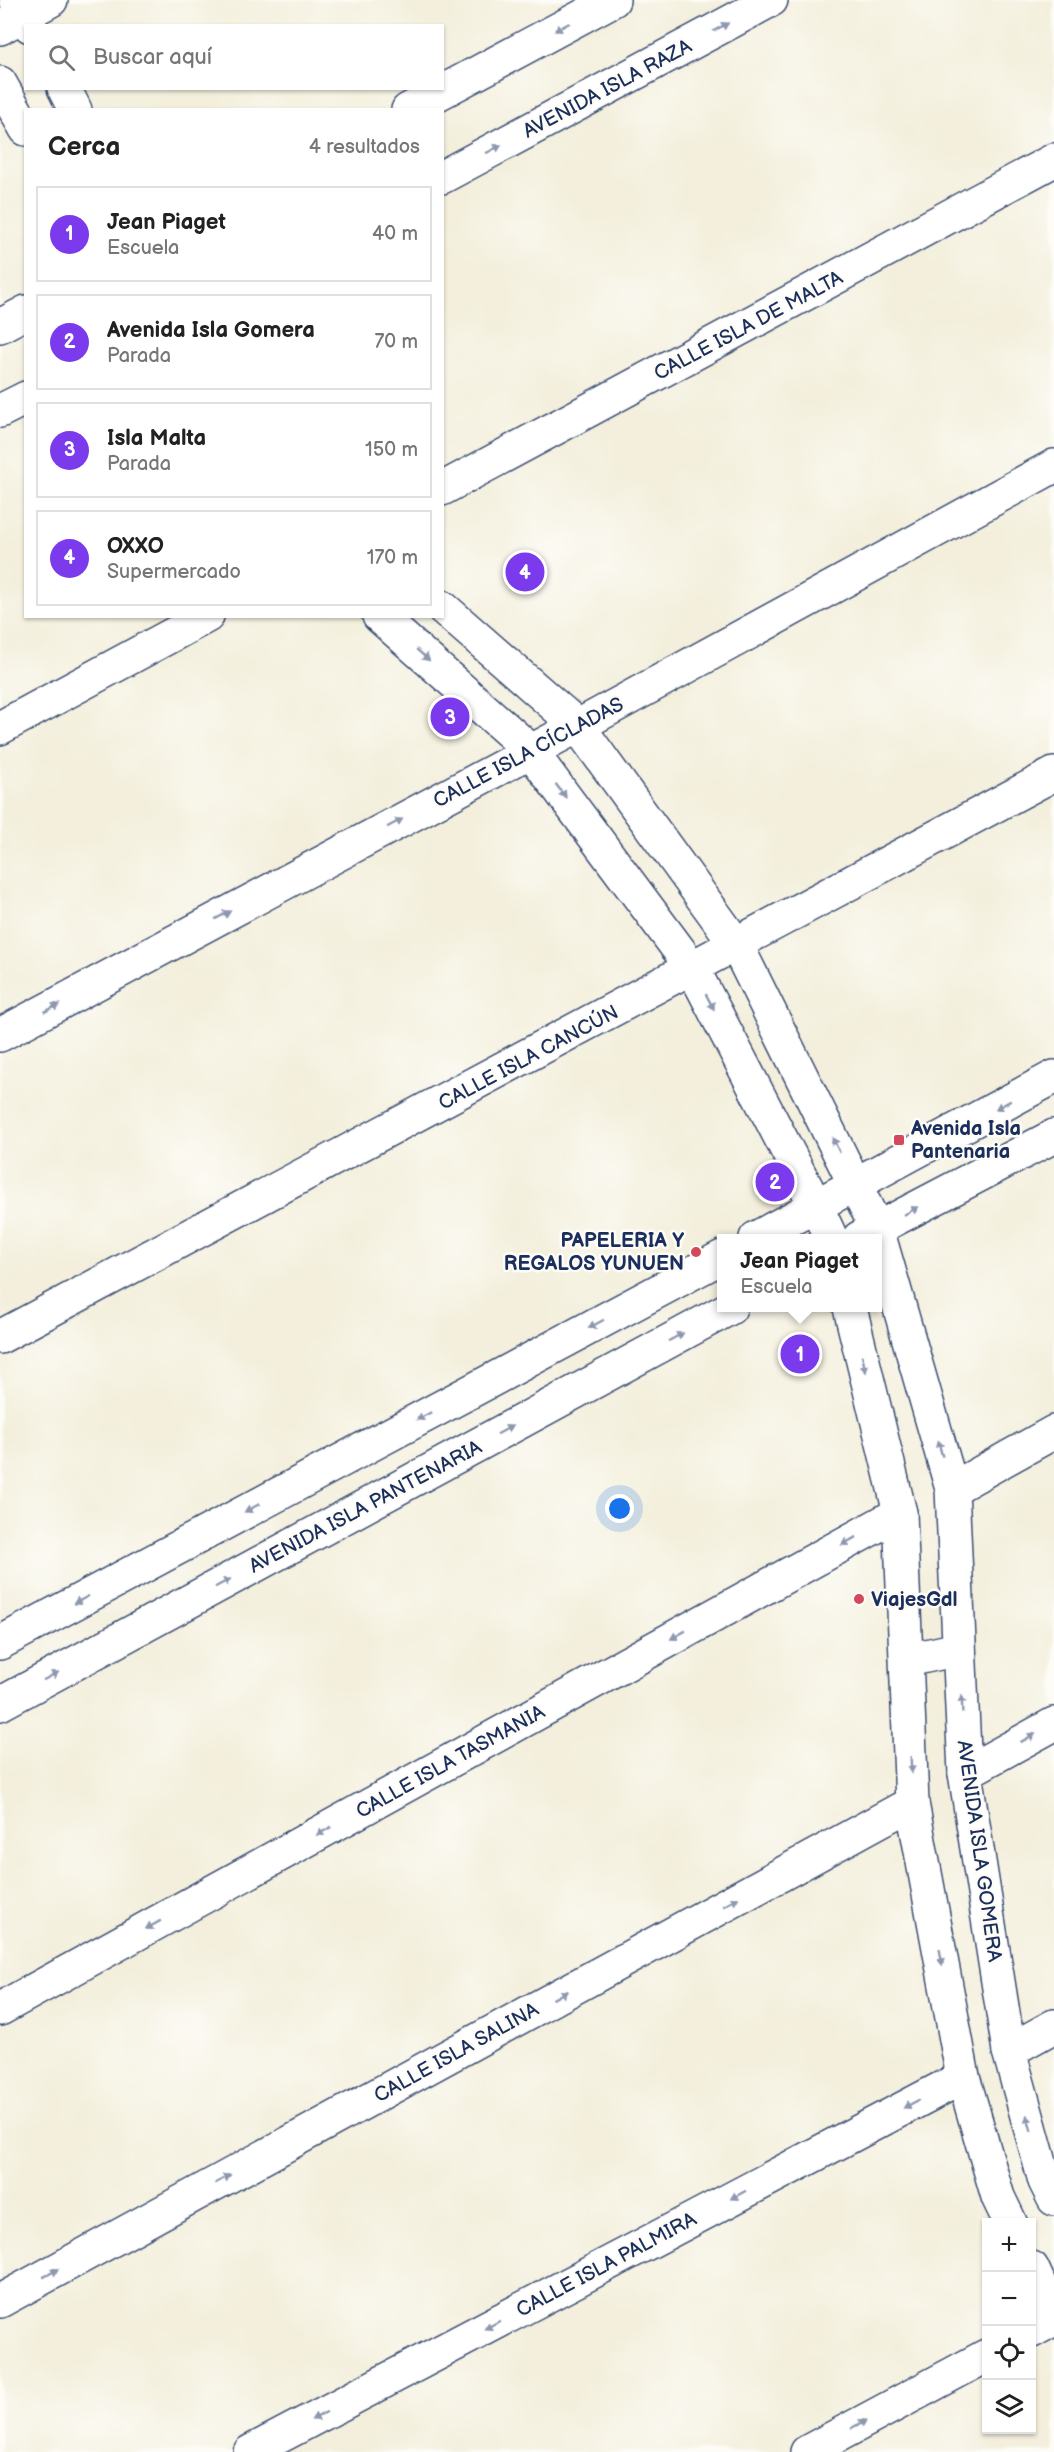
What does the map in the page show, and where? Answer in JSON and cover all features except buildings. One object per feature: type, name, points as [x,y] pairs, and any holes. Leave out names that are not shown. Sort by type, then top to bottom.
[{"type":"street","points":[[412,108],[613,0]]},
{"type":"street","name":"AVENIDA ISLA RAZA","points":[[444,176],[771,0]]},
{"type":"street","points":[[0,83],[24,125]]},
{"type":"street","points":[[65,90],[74,108]]},
{"type":"street","name":"CALLE ISLA DE MALTA","points":[[444,488],[1054,160]]},
{"type":"street","points":[[0,326],[24,313]]},
{"type":"street","points":[[0,411],[24,399]]},
{"type":"street","name":"CALLE ISLA CÍCLADAS","points":[[0,1035],[578,726],[1054,466]]},
{"type":"street","name":"AVENIDA ISLA GOMERA","points":[[444,609],[578,726],[736,944],[855,1185],[868,1234]]},
{"type":"street","points":[[0,728],[203,618]]},
{"type":"street","points":[[381,618],[531,750],[693,969],[829,1234]]},
{"type":"street","name":"CALLE ISLA CANCÚN","points":[[0,1337],[693,969],[1054,774]]},
{"type":"street","points":[[765,1234],[1054,1077]]},
{"type":"street","points":[[868,1234],[1054,1136]]},
{"type":"street","points":[[0,1643],[717,1260]]},
{"type":"street","name":"AVENIDA ISLA GOMERA","points":[[882,1276],[952,1489],[965,1773],[1009,2051],[1050,2190]]},
{"type":"street","name":"AVENIDA ISLA PANTENARIA","points":[[0,1704],[723,1312]]},
{"type":"street","points":[[851,1312],[900,1513],[912,1803],[963,2077],[1004,2210],[1050,2190]]},
{"type":"street","points":[[952,1489],[1054,1432]]},
{"type":"street","name":"CALLE ISLA TASMANIA","points":[[0,2009],[900,1513]]},
{"type":"street","points":[[907,1660],[959,1649]]},
{"type":"street","points":[[965,1773],[1054,1724]]},
{"type":"street","name":"CALLE ISLA SALINA","points":[[0,2301],[912,1803]]},
{"type":"street","points":[[1009,2051],[1054,2026]]},
{"type":"street","name":"CALLE ISLA PALMIRA","points":[[250,2452],[963,2077]]},
{"type":"street","points":[[1034,2272],[1054,2318],[1036,2329]]},
{"type":"street","points":[[807,2452],[982,2359]]},
{"type":"place","name":"OXXO","points":[[525,572]]},
{"type":"place","name":"Isla Malta","points":[[450,717]]},
{"type":"place","name":"Avenida Isla Pantenaria","points":[[899,1140]]},
{"type":"place","name":"Avenida Isla Gomera","points":[[775,1182]]},
{"type":"place","name":"PAPELERIA Y REGALOS YUNUEN","points":[[696,1252]]},
{"type":"place","name":"Jean Piaget","points":[[800,1354]]},
{"type":"place","name":"ViajesGdl","points":[[859,1599]]}]
